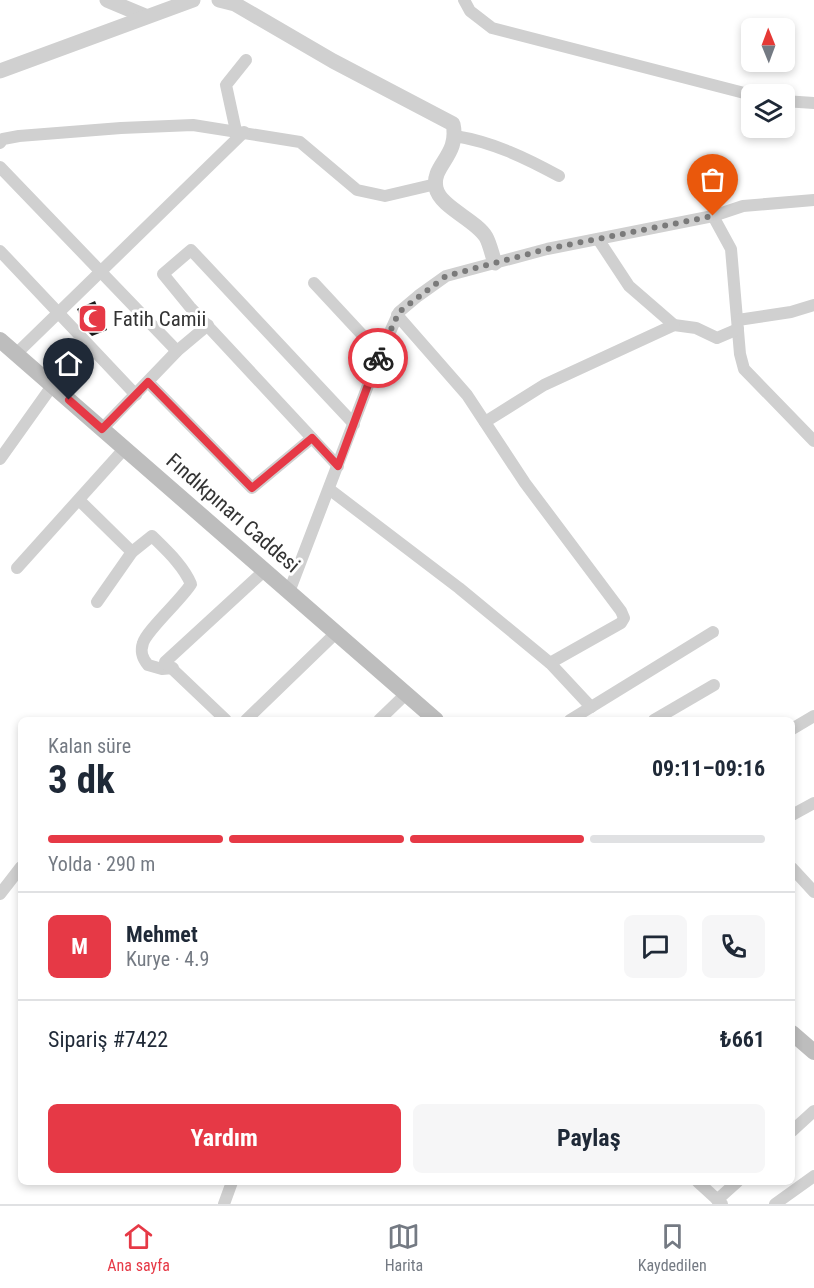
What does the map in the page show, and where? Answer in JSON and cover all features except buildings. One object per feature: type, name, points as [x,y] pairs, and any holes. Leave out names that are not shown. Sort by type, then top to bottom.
[{"type":"main road","name":"Fındıkpınarı Caddesi","points":[[0,340],[433,717]]},
{"type":"main road","points":[[795,1036],[814,1052]]},
{"type":"street","points":[[107,0],[145,16]]},
{"type":"street","points":[[0,71],[193,0]]},
{"type":"street","points":[[219,0],[235,4],[333,61],[453,124],[455,136],[451,151],[436,176],[436,191],[451,208],[486,236],[495,263]]},
{"type":"street","points":[[464,0],[470,11],[492,27],[741,92]]},
{"type":"street","points":[[240,132],[226,85],[246,60]]},
{"type":"street","points":[[795,103],[814,103]]},
{"type":"street","points":[[0,143],[3,139],[19,136],[193,125],[300,142],[357,190],[385,196],[436,184]]},
{"type":"street","points":[[16,354],[240,132]]},
{"type":"street","points":[[455,136],[475,139],[524,157],[559,176]]},
{"type":"street","points":[[0,166],[1,170],[101,270],[177,351]]},
{"type":"street","points":[[289,592],[380,354],[399,312],[418,296],[446,276],[547,249],[713,216],[743,206],[814,200]]},
{"type":"street","points":[[713,216],[731,249],[740,354],[744,369],[814,441]]},
{"type":"street","points":[[598,239],[629,286],[674,325]]},
{"type":"street","points":[[338,466],[163,274],[191,250],[354,424]]},
{"type":"street","points":[[0,251],[136,395]]},
{"type":"street","points":[[314,282],[380,354]]},
{"type":"street","points":[[485,422],[544,385],[674,325],[696,328],[717,338],[738,325],[814,305]]},
{"type":"street","points":[[398,315],[467,395],[525,483],[621,611],[624,618],[621,623],[550,663]]},
{"type":"street","points":[[102,429],[177,351],[208,326]]},
{"type":"street","points":[[148,382],[252,488],[312,438]]},
{"type":"street","points":[[0,459],[52,386]]},
{"type":"street","points":[[17,568],[124,448]]},
{"type":"street","points":[[329,489],[459,588],[550,663],[591,706]]},
{"type":"street","points":[[79,500],[132,552]]},
{"type":"street","points":[[97,602],[132,552],[152,536],[176,560],[188,576],[190,584],[184,596],[143,641],[142,654],[148,665],[162,669],[173,668]]},
{"type":"street","points":[[223,717],[165,662],[264,571]]},
{"type":"street","points":[[249,717],[337,632]]},
{"type":"street","points":[[579,717],[591,706],[713,632]]},
{"type":"street","points":[[659,717],[714,685]]},
{"type":"street","points":[[382,717],[406,694]]},
{"type":"street","points":[[795,727],[814,716]]},
{"type":"street","points":[[795,813],[814,803]]},
{"type":"street","points":[[0,894],[18,871]]},
{"type":"street","points":[[795,871],[814,892]]},
{"type":"street","points":[[795,1128],[814,1111]]},
{"type":"street","points":[[775,1204],[814,1176]]},
{"type":"street","points":[[224,1204],[231,1185]]},
{"type":"street","points":[[701,1185],[720,1202],[734,1185]]},
{"type":"way so far","points":[[378,358],[399,312],[446,276],[547,249],[713,216]]},
{"type":"place","name":"Fatih Camii","points":[[92,319]]},
{"type":"route","points":[[69,400],[102,429],[148,382],[252,488],[312,438],[338,466],[378,358]]}]
